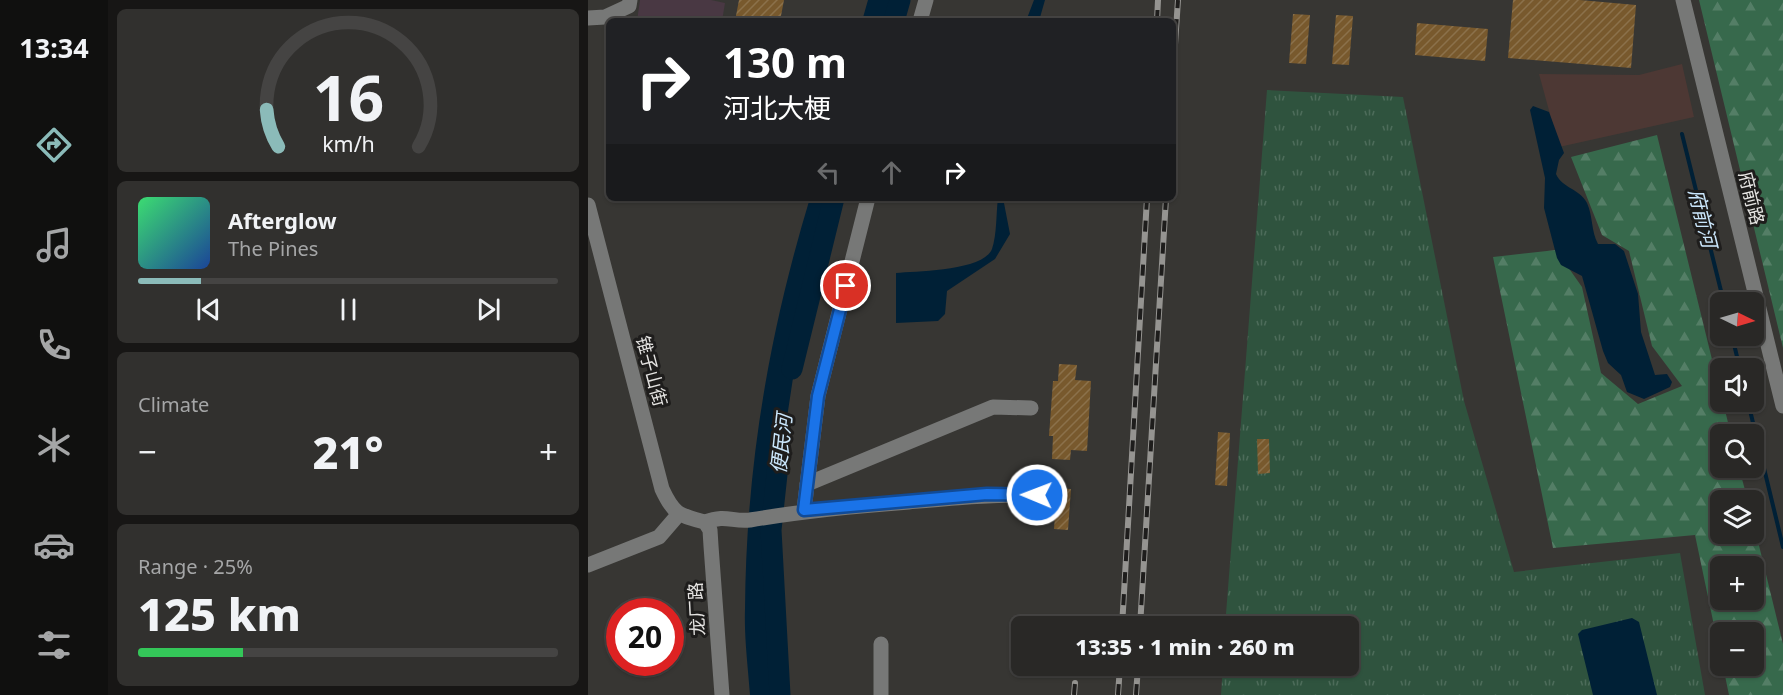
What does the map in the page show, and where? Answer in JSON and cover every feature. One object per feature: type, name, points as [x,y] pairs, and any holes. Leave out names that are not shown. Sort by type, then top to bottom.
[{"type":"street","points":[[588,18],[605,17],[629,6],[630,0]]},
{"type":"street","points":[[921,18],[926,0]]},
{"type":"street","name":"府前路","points":[[1683,0],[1783,406]]},
{"type":"street","points":[[797,512],[807,484],[818,396],[867,201]]},
{"type":"street","name":"锥子山街","points":[[588,205],[656,468],[670,507],[678,515]]},
{"type":"street","points":[[807,484],[993,407],[1031,408]]},
{"type":"street","points":[[588,565],[659,537],[678,515],[705,522],[730,517],[744,520],[797,512],[987,494],[1037,495]]},
{"type":"street","name":"龙厂路","points":[[705,522],[710,530],[722,695]]},
{"type":"street","points":[[880,644],[881,695]]},
{"type":"shaded area","points":[[640,0],[711,0],[725,3],[722,18],[637,18]]},
{"type":"shaded area","points":[[1682,64],[1694,117],[1559,147],[1539,74],[1639,75]]},
{"type":"green space","points":[[1699,0],[1783,0],[1783,348]]},
{"type":"green space","points":[[1267,90],[1403,97],[1464,401],[1514,572],[1680,553],[1705,695],[1221,695],[1222,676],[1359,676],[1359,616],[1226,616]]},
{"type":"green space","points":[[1657,135],[1712,358],[1710,412],[1725,412],[1728,424],[1710,424],[1710,478],[1742,478],[1745,490],[1710,490],[1710,544],[1759,544],[1762,556],[1710,556],[1710,606],[1695,535],[1553,548],[1493,257],[1556,250],[1582,287],[1601,373],[1638,404],[1682,386],[1652,346],[1629,251],[1602,235],[1571,157]]},
{"type":"green space","points":[[1764,566],[1783,644],[1783,695],[1729,695],[1725,676],[1764,676],[1764,622],[1713,622],[1711,610],[1764,610]]},
{"type":"water","points":[[868,0],[896,0],[892,18],[863,18]]},
{"type":"water","points":[[1034,0],[1045,0],[1040,18],[1027,18]]},
{"type":"water","points":[[1533,106],[1549,112],[1564,153],[1559,160],[1556,174],[1587,203],[1598,244],[1615,244],[1624,251],[1638,294],[1641,332],[1655,375],[1667,374],[1672,382],[1670,387],[1644,399],[1627,392],[1621,375],[1608,363],[1582,276],[1561,265],[1557,258],[1544,208],[1545,178],[1530,110]]},
{"type":"water","points":[[809,201],[834,201],[798,345],[773,510],[769,551],[775,695],[750,695],[745,609],[746,556],[755,452],[772,350],[795,249]]},
{"type":"water","points":[[998,201],[1004,201],[1010,234],[995,259],[947,291],[945,314],[938,321],[896,323],[896,273],[963,266],[976,262],[992,249]]},
{"type":"water","points":[[1632,618],[1639,622],[1657,695],[1593,695],[1578,634],[1582,630]]},
{"type":"building","points":[[739,0],[784,0],[781,18],[736,18]]},
{"type":"building","points":[[1513,0],[1580,0],[1636,5],[1631,68],[1508,58]]},
{"type":"building","points":[[1293,14],[1310,15],[1306,64],[1289,63]]},
{"type":"building","points":[[1336,15],[1353,16],[1349,65],[1332,64]]},
{"type":"building","points":[[1417,23],[1488,29],[1485,61],[1415,55]]},
{"type":"building","points":[[1059,364],[1077,365],[1075,380],[1091,381],[1087,451],[1071,450],[1070,460],[1052,459],[1053,436],[1049,436],[1053,381],[1058,381]]},
{"type":"building","points":[[1218,432],[1230,433],[1227,486],[1215,485]]},
{"type":"building","points":[[1257,439],[1269,439],[1270,473],[1258,474]]},
{"type":"building","points":[[1057,488],[1071,489],[1068,530],[1054,529]]},
{"type":"waterway","name":"便民河","points":[[895,18],[900,0]]},
{"type":"waterway","name":"府前河","points":[[1682,134],[1721,292]]},
{"type":"waterway","name":"便民河","points":[[792,369],[833,201]]},
{"type":"waterway","name":"府前河","points":[[1734,346],[1737,358]]},
{"type":"waterway","name":"府前河","points":[[1750,412],[1783,547]]},
{"type":"waterway","name":"便民河","points":[[778,465],[771,530],[780,695]]},
{"type":"railway","points":[[1157,18],[1158,0]]},
{"type":"railway","points":[[1176,30],[1178,0]]},
{"type":"railway","points":[[1123,616],[1147,201]]},
{"type":"railway","points":[[1141,616],[1166,201]]},
{"type":"railway","points":[[1118,695],[1119,676]]},
{"type":"railway","points":[[1136,695],[1137,676]]},
{"type":"railway","points":[[1074,695],[1075,683]]},
{"type":"route","points":[[846,286],[818,396],[804,510],[987,494],[1037,495]]}]
